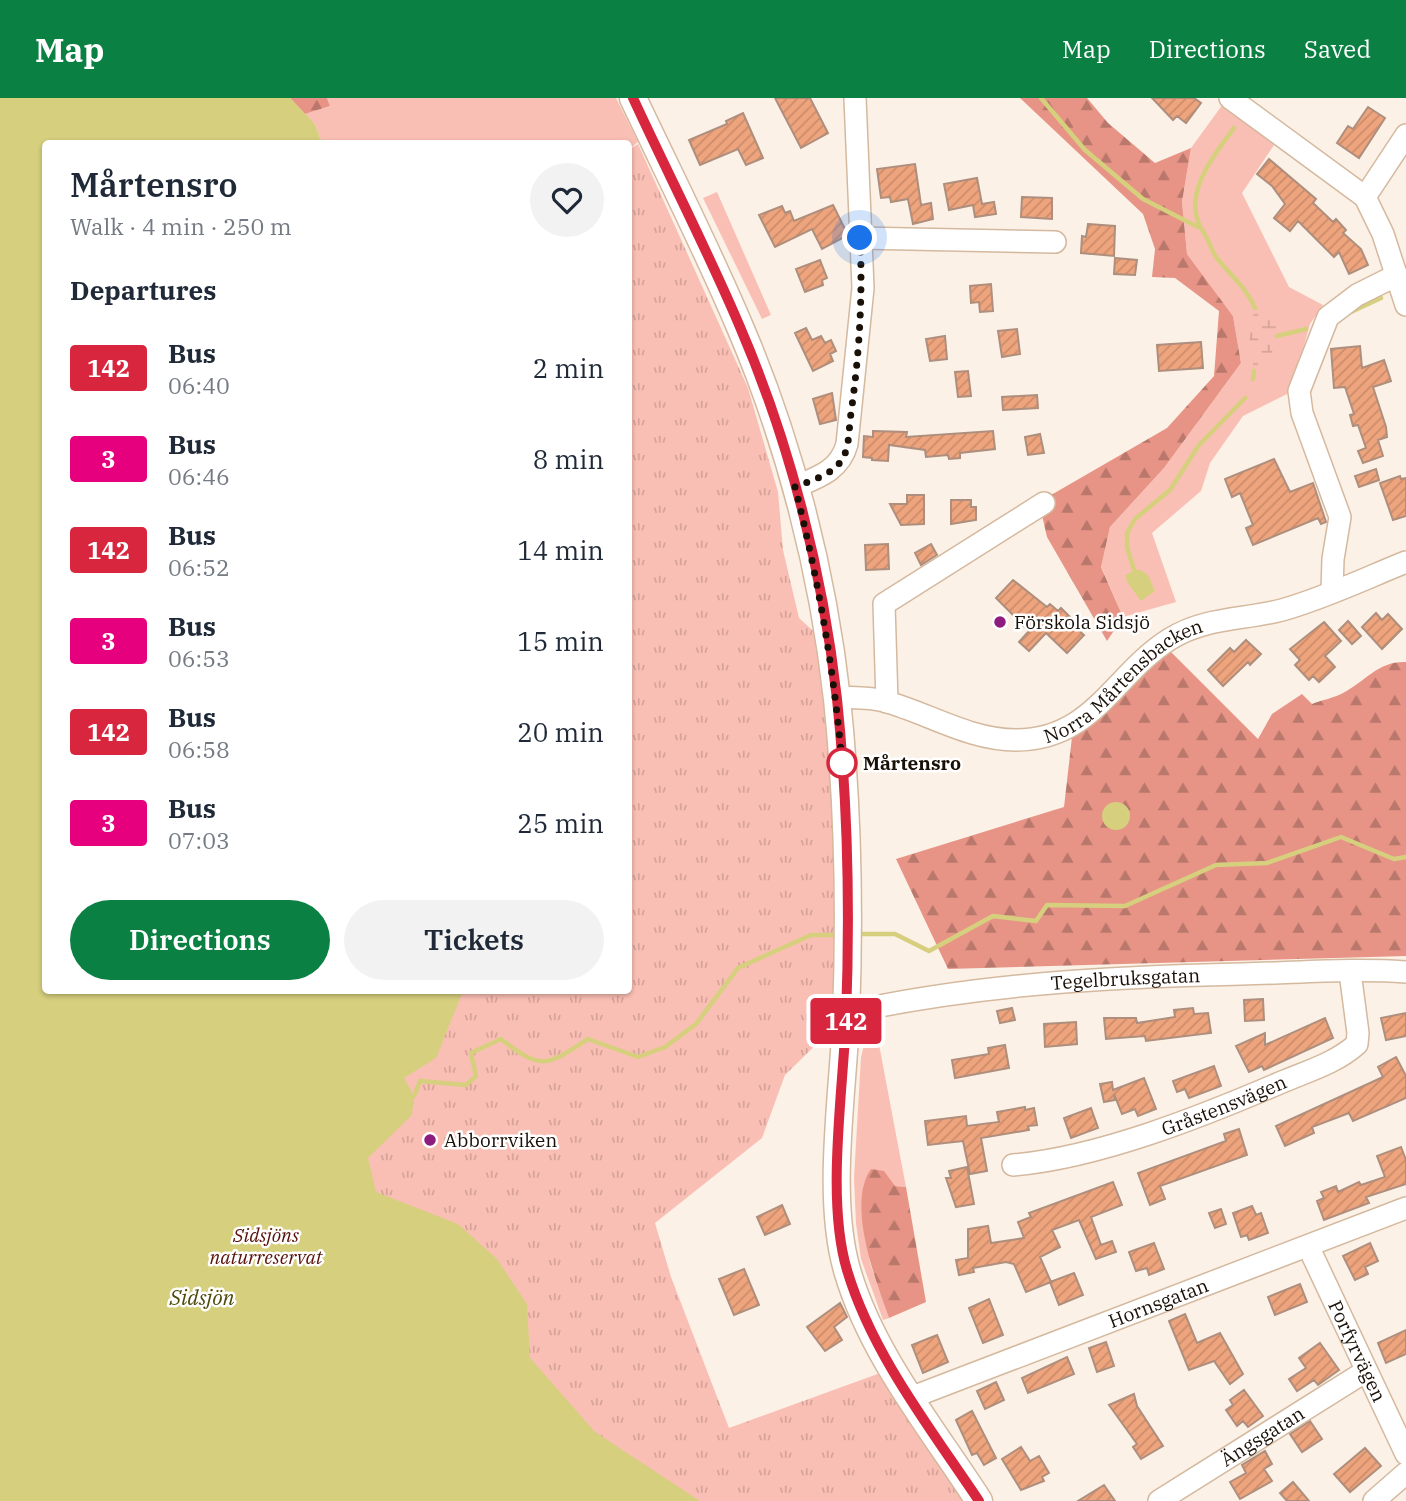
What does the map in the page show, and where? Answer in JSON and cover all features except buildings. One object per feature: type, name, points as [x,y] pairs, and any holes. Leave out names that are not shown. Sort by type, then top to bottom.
[{"type":"main road","points":[[633,98],[740,326],[761,381],[795,487],[821,592],[837,697],[845,800],[846,1000],[839,1142],[841,1245],[866,1319],[910,1398],[979,1501]]},
{"type":"street","points":[[795,487],[835,467],[841,461],[847,444],[855,387],[863,288],[855,98]]},
{"type":"street","points":[[1230,98],[1365,197],[1374,211],[1406,305]]},
{"type":"street","points":[[1365,197],[1406,135]]},
{"type":"street","points":[[860,238],[1055,242]]},
{"type":"street","points":[[1332,592],[1333,559],[1340,517],[1301,413],[1299,391],[1328,317],[1357,295],[1397,275]]},
{"type":"street","points":[[887,702],[884,604],[1044,503]]},
{"type":"street","name":"Norra Mårtensbacken","points":[[837,697],[887,702],[983,737],[1016,740],[1042,737],[1066,729],[1088,716],[1146,657],[1180,634],[1217,620],[1280,611],[1406,562]]},
{"type":"street","name":"Gråstensvägen","points":[[1013,1166],[1083,1155],[1245,1098],[1338,1058],[1357,1044],[1359,1033],[1350,972]]},
{"type":"street","name":"Tegelbruksgatan","points":[[846,1000],[946,994],[1025,984],[1163,976],[1406,972]]},
{"type":"street","name":"Hornsgatan","points":[[910,1398],[1406,1208]]},
{"type":"street","name":"Porfyrvägen","points":[[1308,1246],[1406,1454]]},
{"type":"street","name":"Ängsgatan","points":[[1160,1501],[1366,1371]]},
{"type":"street","points":[[1374,1501],[1406,1473]]},
{"type":"green space","name":"Sidsjöns naturreservat","points":[[0,98],[42,140],[42,994],[632,994],[632,148],[638,144],[748,388],[778,492],[783,550],[799,618],[833,649],[838,887],[831,1030],[785,1075],[762,1138],[655,1223],[671,1277],[729,1428],[883,1372],[965,1501],[0,1501]]},
{"type":"green space","points":[[290,98],[327,98],[330,106],[305,114]]},
{"type":"green space","points":[[327,98],[616,98],[638,142],[632,147],[632,140],[321,140],[315,124],[305,114],[330,106]]},
{"type":"green space","points":[[1020,98],[1087,98],[1108,123],[1155,163],[1191,148],[1182,202],[1187,254],[1233,316],[1241,363],[1164,468],[1110,527],[1101,567],[1123,617],[1107,641],[1047,537],[1039,502],[1167,428],[1214,376],[1219,311],[1175,278],[1152,277],[1155,249],[1143,214]]},
{"type":"green space","points":[[1223,104],[1274,145],[1242,193],[1289,287],[1323,305],[1310,324],[1291,392],[1243,416],[1210,463],[1201,491],[1152,533],[1176,602],[1123,617],[1101,566],[1110,527],[1164,468],[1241,363],[1233,316],[1187,254],[1182,202],[1191,148]]},
{"type":"green space","points":[[717,192],[771,315],[762,319],[703,198]]},
{"type":"green space","points":[[1255,308],[1263,316],[1269,314],[1277,329],[1277,337],[1271,353],[1254,371],[1249,334]]},
{"type":"green space","points":[[1168,649],[1258,739],[1272,714],[1302,694],[1312,704],[1343,693],[1380,668],[1406,662],[1406,956],[948,969],[896,859],[1064,807],[1072,737]]},
{"type":"green space","points":[[877,1034],[906,1187],[895,1186],[863,1202],[870,1263],[889,1318],[883,1320],[861,1259],[854,1178],[861,1057],[864,1045]]},
{"type":"green space","points":[[871,1169],[884,1171],[895,1186],[906,1187],[926,1302],[889,1318],[871,1264],[862,1222],[864,1184]]},
{"type":"water","name":"Sidsjön","points":[[0,98],[290,98],[315,124],[321,140],[42,140],[42,994],[462,994],[436,1058],[404,1078],[414,1096],[412,1115],[368,1158],[376,1192],[458,1224],[497,1259],[527,1304],[530,1358],[595,1432],[700,1501],[0,1501]]},
{"type":"water","points":[[1139,569],[1148,575],[1155,591],[1141,601],[1125,575]]},
{"type":"water","points":[[1116,802],[1126,806],[1130,816],[1126,826],[1116,830],[1106,826],[1102,816],[1106,806]]},
{"type":"waterway","points":[[1041,98],[1085,150],[1143,199],[1198,227]]},
{"type":"waterway","points":[[1234,128],[1209,164],[1197,192],[1195,205],[1197,219],[1214,254],[1242,287],[1255,308]]},
{"type":"waterway","points":[[1351,312],[1381,298]]},
{"type":"waterway","points":[[1277,336],[1306,329]]},
{"type":"waterway","points":[[1253,379],[1254,371]]},
{"type":"waterway","points":[[1134,570],[1127,547],[1127,533],[1135,519],[1170,490],[1199,445],[1245,398]]},
{"type":"waterway","points":[[856,934],[895,934],[929,951],[993,916],[1036,921],[1047,905],[1125,906],[1216,865],[1267,863],[1341,837],[1394,859],[1406,857]]},
{"type":"waterway","points":[[414,1096],[420,1081],[466,1085],[476,1076],[471,1053],[501,1039],[526,1056],[544,1061],[562,1055],[588,1039],[638,1057],[665,1047],[696,1024],[738,968],[811,935],[840,935]]},
{"type":"bus line","name":"142","points":[[633,98],[740,326],[761,381],[795,487],[821,592],[837,697],[845,800],[846,1013],[839,1142],[839,1212],[841,1245],[848,1274],[866,1319],[910,1398],[979,1501]]},
{"type":"place","name":"Förskola Sidsjö","points":[[1000,622]]},
{"type":"place","name":"Mårtensro","points":[[842,763]]},
{"type":"place","name":"Abborrviken","points":[[430,1140]]},
{"type":"route","points":[[842,763],[843,774],[837,697],[821,592],[795,487],[835,467],[845,453],[855,387],[863,288],[860,238]]}]
